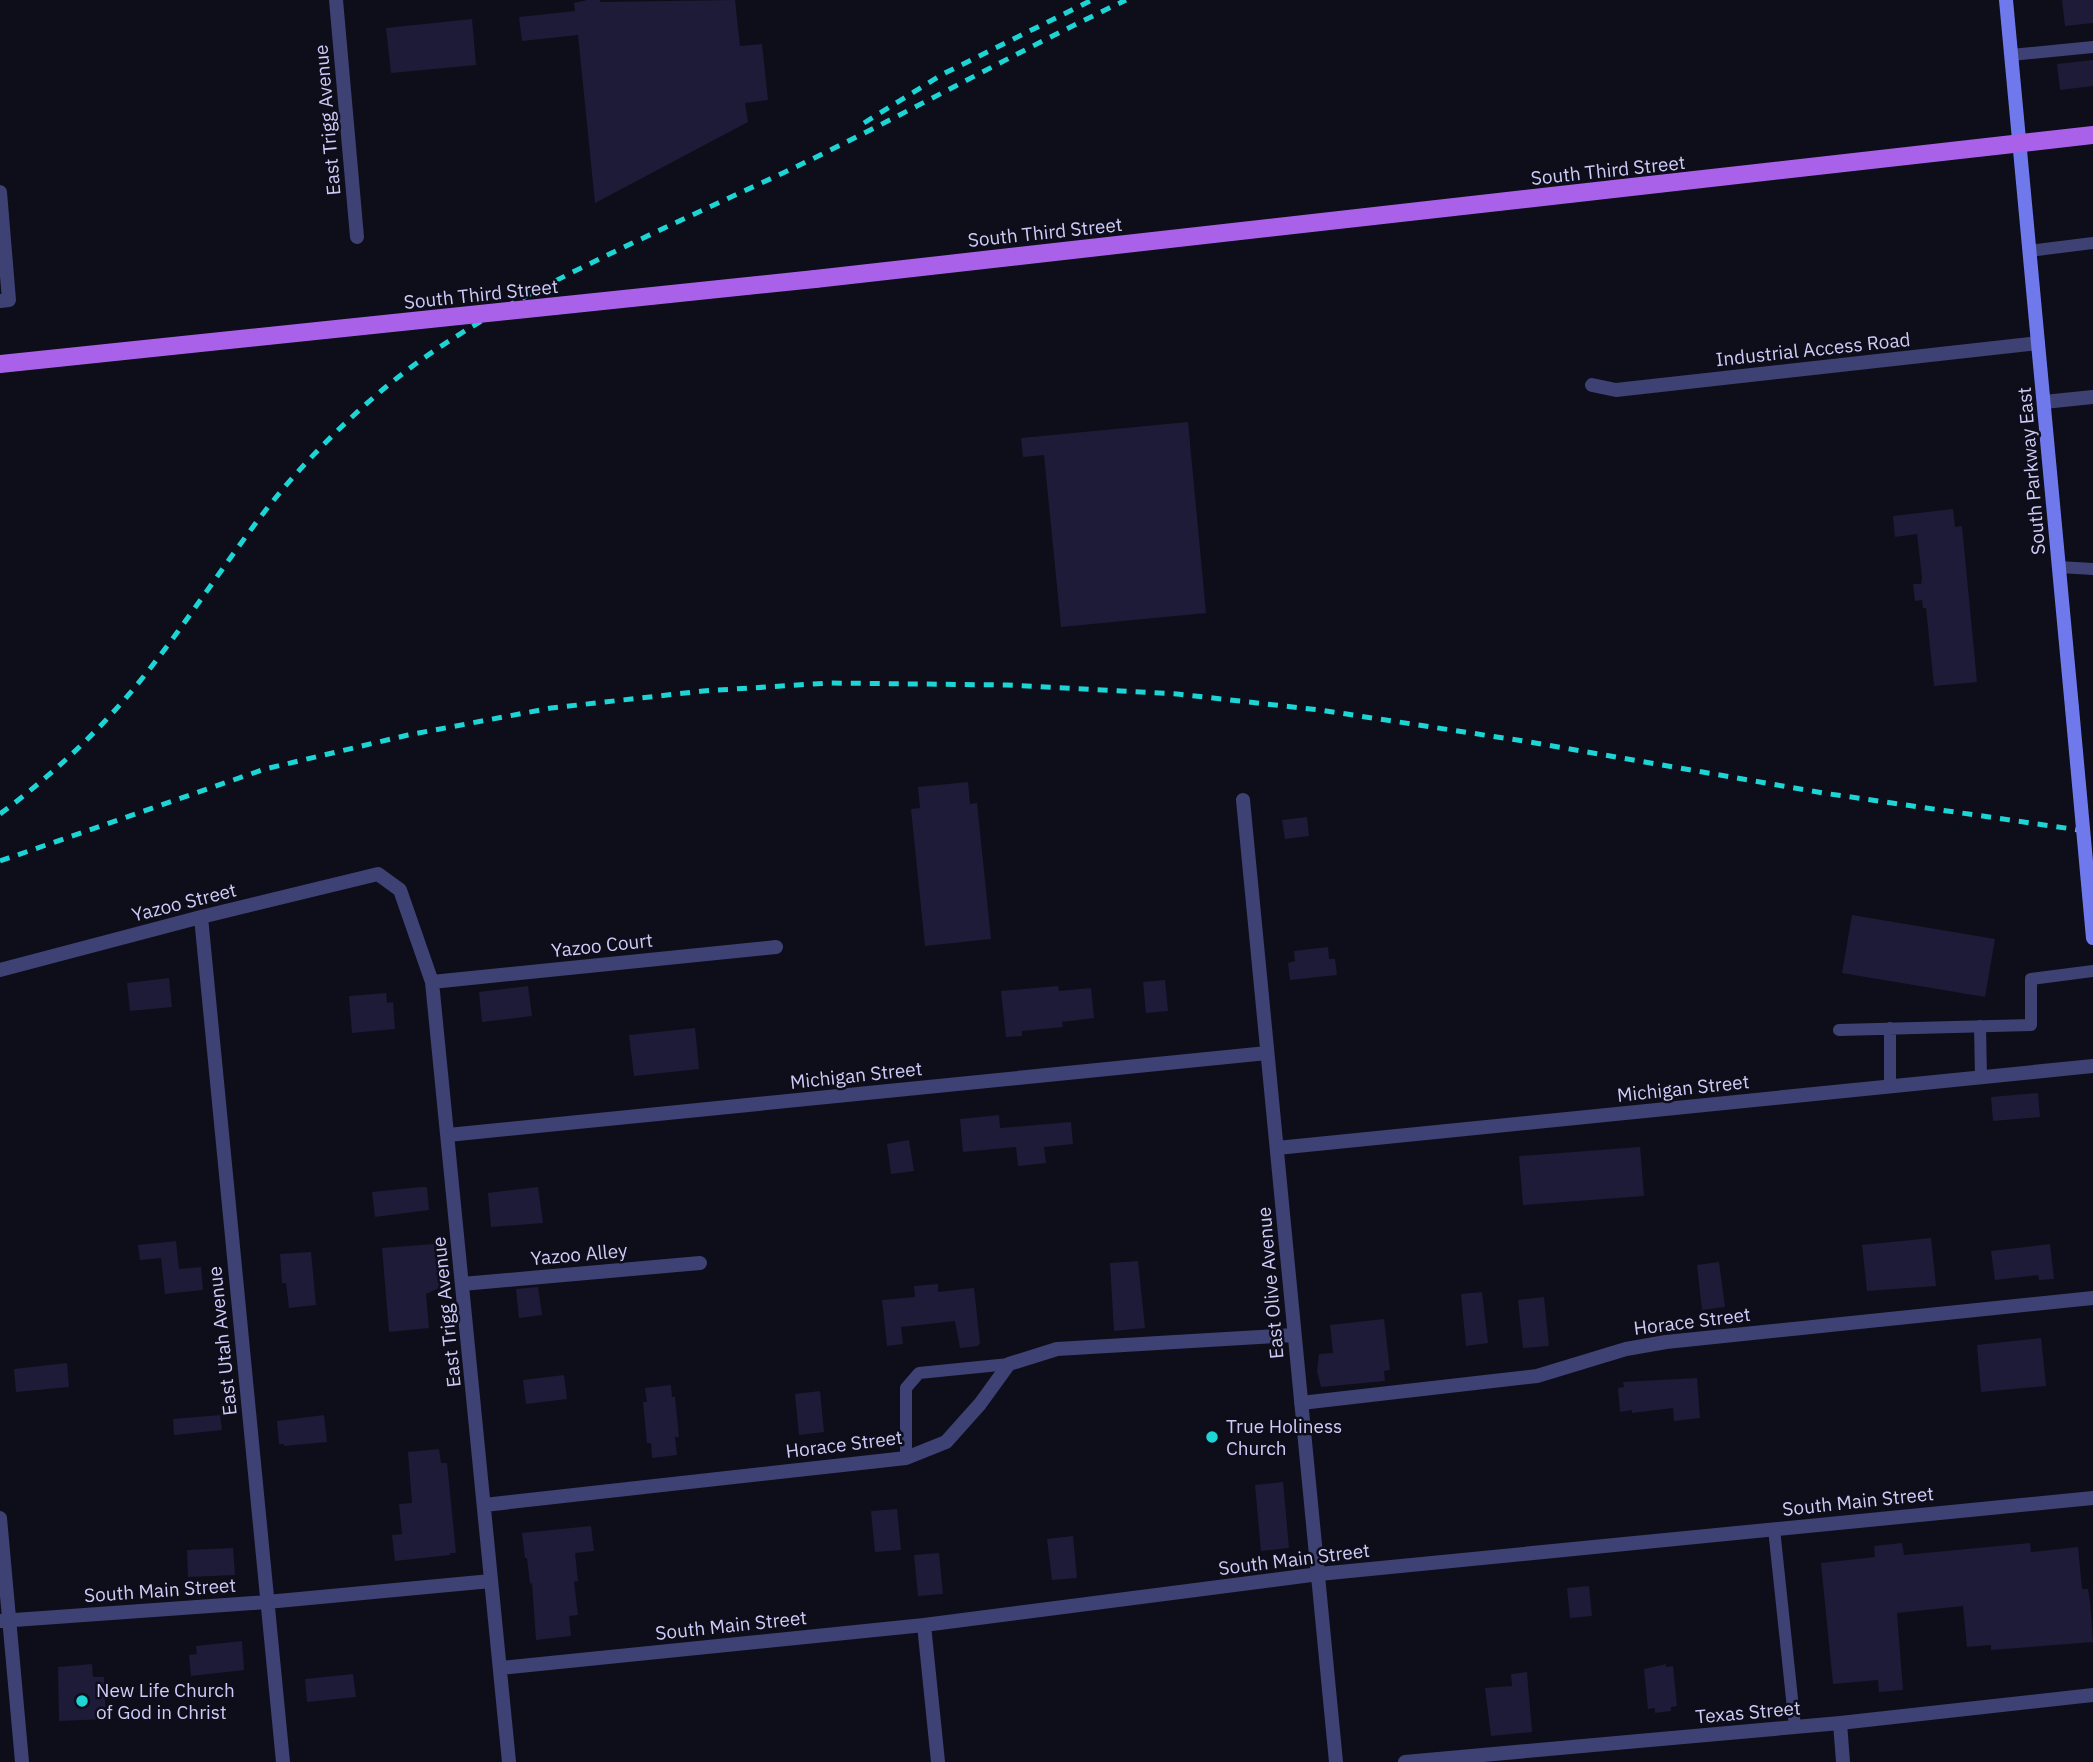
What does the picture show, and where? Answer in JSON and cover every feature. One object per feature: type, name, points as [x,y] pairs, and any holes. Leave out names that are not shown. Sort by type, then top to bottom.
[{"type":"main road","name":"South Parkway East","points":[[2006,0],[2093,938]]},
{"type":"main road","name":"South Third Street","points":[[0,364],[815,279],[2093,135]]},
{"type":"street","name":"East Trigg Avenue","points":[[336,0],[357,237]]},
{"type":"street","points":[[0,192],[9,300],[0,301]]},
{"type":"street","name":"Industrial Access Road","points":[[1592,385],[1616,390],[2038,342]]},
{"type":"street","points":[[2044,402],[2093,397]]},
{"type":"street","name":"East Olive Avenue","points":[[1243,800],[1336,1762]]},
{"type":"street","name":"East Trigg Avenue","points":[[378,874],[400,890],[432,982],[509,1762]]},
{"type":"street","name":"Yazoo Street","points":[[0,970],[378,874]]},
{"type":"street","name":"East Utah Avenue","points":[[201,917],[283,1762]]},
{"type":"street","name":"Yazoo Court","points":[[432,982],[776,947]]},
{"type":"street","name":"Michigan Street","points":[[448,1135],[1268,1053]]},
{"type":"street","name":"Michigan Street","points":[[1277,1148],[2093,1066]]},
{"type":"street","name":"Yazoo Alley","points":[[462,1284],[700,1263]]},
{"type":"street","name":"Horace Street","points":[[1301,1403],[1537,1376],[1626,1349],[1666,1342],[2093,1298]]},
{"type":"street","points":[[1009,1364],[1057,1349],[1294,1335]]},
{"type":"street","name":"Horace Street","points":[[484,1505],[906,1458],[946,1442],[980,1404],[1009,1364]]},
{"type":"street","name":"South Main Street","points":[[500,1668],[924,1625],[1319,1574],[2093,1498]]},
{"type":"street","points":[[0,1518],[5,1621],[22,1762]]},
{"type":"street","name":"South Main Street","points":[[5,1621],[267,1602],[491,1581]]},
{"type":"street","points":[[924,1625],[938,1762]]},
{"type":"street","name":"Texas Street","points":[[1405,1762],[1840,1723],[2093,1695]]},
{"type":"street","points":[[1840,1723],[1843,1762]]},
{"type":"lane","points":[[2011,55],[2093,47]]},
{"type":"lane","points":[[2029,251],[2093,243]]},
{"type":"lane","points":[[2059,567],[2093,569]]},
{"type":"lane","points":[[1839,1030],[2031,1025],[2031,979],[2093,971]]},
{"type":"lane","points":[[1980,1026],[1980,1077]]},
{"type":"lane","points":[[1890,1028],[1890,1087]]},
{"type":"lane","points":[[906,1458],[906,1388],[919,1373],[1009,1364]]},
{"type":"lane","points":[[1774,1529],[1795,1727]]},
{"type":"building","points":[[587,0],[735,0],[740,46],[762,44],[768,100],[745,103],[748,122],[595,203],[578,35],[522,41],[519,17],[575,11],[574,3]]},
{"type":"building","points":[[2062,0],[2093,0],[2093,23],[2065,26]]},
{"type":"building","points":[[472,19],[476,65],[391,73],[386,28]]},
{"type":"building","points":[[2093,60],[2093,86],[2060,90],[2057,64]]},
{"type":"building","points":[[1188,422],[1206,613],[1061,627],[1044,455],[1023,457],[1021,438]]},
{"type":"building","points":[[1953,509],[1955,527],[1962,526],[1977,682],[1934,686],[1926,608],[1923,608],[1922,600],[1915,601],[1913,584],[1921,584],[1922,578],[1917,534],[1895,537],[1893,516]]},
{"type":"building","points":[[968,782],[970,804],[977,803],[991,939],[925,946],[911,809],[920,808],[918,787]]},
{"type":"building","points":[[1307,817],[1309,836],[1285,839],[1282,820]]},
{"type":"building","points":[[1852,915],[1995,939],[1985,997],[1842,973]]},
{"type":"building","points":[[1328,947],[1329,959],[1335,959],[1337,975],[1290,980],[1288,963],[1295,961],[1294,951]]},
{"type":"building","points":[[169,978],[172,1007],[130,1011],[127,983]]},
{"type":"building","points":[[1165,980],[1168,1011],[1146,1013],[1143,982]]},
{"type":"building","points":[[528,986],[532,1016],[482,1022],[479,992]]},
{"type":"building","points":[[1058,986],[1059,991],[1091,988],[1094,1018],[1062,1022],[1063,1027],[1022,1031],[1022,1036],[1006,1037],[1001,991]]},
{"type":"building","points":[[386,993],[387,1003],[393,1002],[395,1029],[352,1033],[349,996]]},
{"type":"building","points":[[695,1028],[699,1069],[634,1076],[629,1035]]},
{"type":"building","points":[[2038,1093],[2040,1117],[1993,1121],[1991,1097]]},
{"type":"building","points":[[999,1115],[1000,1128],[1071,1122],[1073,1144],[1044,1147],[1046,1163],[1018,1166],[1016,1147],[963,1152],[960,1119]]},
{"type":"building","points":[[909,1140],[914,1171],[891,1174],[887,1144]]},
{"type":"building","points":[[1640,1147],[1644,1196],[1523,1205],[1519,1156]]},
{"type":"building","points":[[427,1187],[429,1210],[375,1217],[372,1192]]},
{"type":"building","points":[[538,1187],[543,1223],[491,1227],[488,1193]]},
{"type":"building","points":[[1931,1238],[1936,1286],[1867,1291],[1862,1245]]},
{"type":"building","points":[[176,1241],[179,1269],[201,1267],[203,1290],[165,1294],[161,1258],[140,1260],[138,1245]]},
{"type":"building","points":[[434,1244],[439,1288],[426,1294],[429,1328],[389,1332],[382,1248]]},
{"type":"building","points":[[2050,1244],[2054,1279],[2039,1280],[2038,1275],[1995,1280],[1991,1251]]},
{"type":"building","points":[[311,1252],[316,1305],[289,1308],[286,1283],[282,1283],[280,1254]]},
{"type":"building","points":[[1138,1261],[1145,1328],[1114,1331],[1110,1263]]},
{"type":"building","points":[[1719,1262],[1725,1307],[1702,1310],[1697,1265]]},
{"type":"building","points":[[938,1284],[938,1292],[974,1288],[980,1343],[978,1346],[960,1348],[955,1321],[901,1327],[903,1344],[887,1346],[882,1300],[915,1297],[914,1286]]},
{"type":"building","points":[[538,1287],[542,1315],[519,1318],[516,1289]]},
{"type":"building","points":[[1482,1292],[1488,1343],[1466,1346],[1461,1294]]},
{"type":"building","points":[[1544,1297],[1549,1346],[1523,1348],[1518,1300]]},
{"type":"building","points":[[1384,1319],[1390,1370],[1384,1371],[1385,1381],[1321,1387],[1317,1371],[1319,1354],[1333,1353],[1330,1325]]},
{"type":"building","points":[[2041,1338],[2046,1386],[1981,1392],[1977,1345]]},
{"type":"building","points":[[67,1363],[69,1387],[16,1392],[14,1369]]},
{"type":"building","points":[[564,1375],[567,1399],[526,1404],[523,1380]]},
{"type":"building","points":[[1697,1378],[1700,1418],[1674,1421],[1673,1408],[1620,1412],[1618,1388],[1624,1387],[1623,1382]]},
{"type":"building","points":[[671,1385],[672,1397],[675,1397],[679,1437],[675,1437],[677,1455],[652,1458],[651,1443],[647,1443],[643,1402],[647,1402],[645,1388]]},
{"type":"building","points":[[820,1391],[824,1432],[799,1435],[795,1394]]},
{"type":"building","points":[[220,1415],[222,1430],[174,1435],[173,1419]]},
{"type":"building","points":[[324,1415],[327,1442],[284,1446],[279,1444],[277,1421]]},
{"type":"building","points":[[439,1449],[441,1463],[447,1463],[456,1553],[395,1561],[392,1535],[402,1534],[399,1504],[412,1503],[408,1452]]},
{"type":"building","points":[[1283,1482],[1289,1548],[1261,1551],[1255,1485]]},
{"type":"building","points":[[897,1509],[901,1550],[875,1552],[871,1511]]},
{"type":"building","points":[[591,1526],[594,1551],[575,1553],[578,1581],[574,1582],[578,1615],[569,1616],[571,1636],[536,1640],[532,1583],[530,1584],[522,1533]]},
{"type":"building","points":[[1073,1536],[1077,1578],[1052,1580],[1047,1539]]},
{"type":"building","points":[[1902,1543],[1904,1555],[2030,1543],[2031,1552],[2078,1547],[2082,1589],[2088,1589],[2093,1642],[1991,1650],[1991,1645],[1967,1647],[1963,1606],[1897,1613],[1903,1690],[1879,1692],[1878,1680],[1833,1684],[1821,1563],[1875,1557],[1874,1546]]},
{"type":"building","points":[[233,1548],[235,1575],[188,1577],[187,1550]]},
{"type":"building","points":[[939,1553],[943,1594],[918,1596],[914,1555]]},
{"type":"building","points":[[1589,1586],[1592,1616],[1570,1618],[1567,1588]]},
{"type":"building","points":[[242,1641],[244,1670],[191,1676],[189,1655],[197,1654],[196,1646]]},
{"type":"building","name":"New Life Church of God in Christ","points":[[92,1664],[93,1677],[104,1677],[106,1719],[59,1721],[58,1667]]},
{"type":"building","points":[[1666,1664],[1666,1667],[1673,1666],[1677,1706],[1671,1707],[1671,1711],[1655,1713],[1655,1708],[1648,1709],[1644,1669]]},
{"type":"building","points":[[1527,1672],[1532,1732],[1491,1736],[1485,1688],[1512,1686],[1511,1674]]},
{"type":"building","points":[[353,1674],[356,1697],[307,1702],[305,1679]]},
{"type":"railway","points":[[864,123],[943,74],[1092,0]]},
{"type":"railway","points":[[0,814],[78,748],[132,691],[265,511],[303,466],[358,411],[419,361],[493,314],[545,286],[826,152],[1126,0]]},
{"type":"railway","points":[[0,861],[265,769],[408,735],[551,708],[703,691],[829,683],[1007,685],[1177,694],[1320,710],[1530,742],[1823,793],[2093,832]]},
{"type":"place","name":"True Holiness Church","points":[[1212,1437]]},
{"type":"place","name":"New Life Church of God in Christ","points":[[82,1701]]}]
